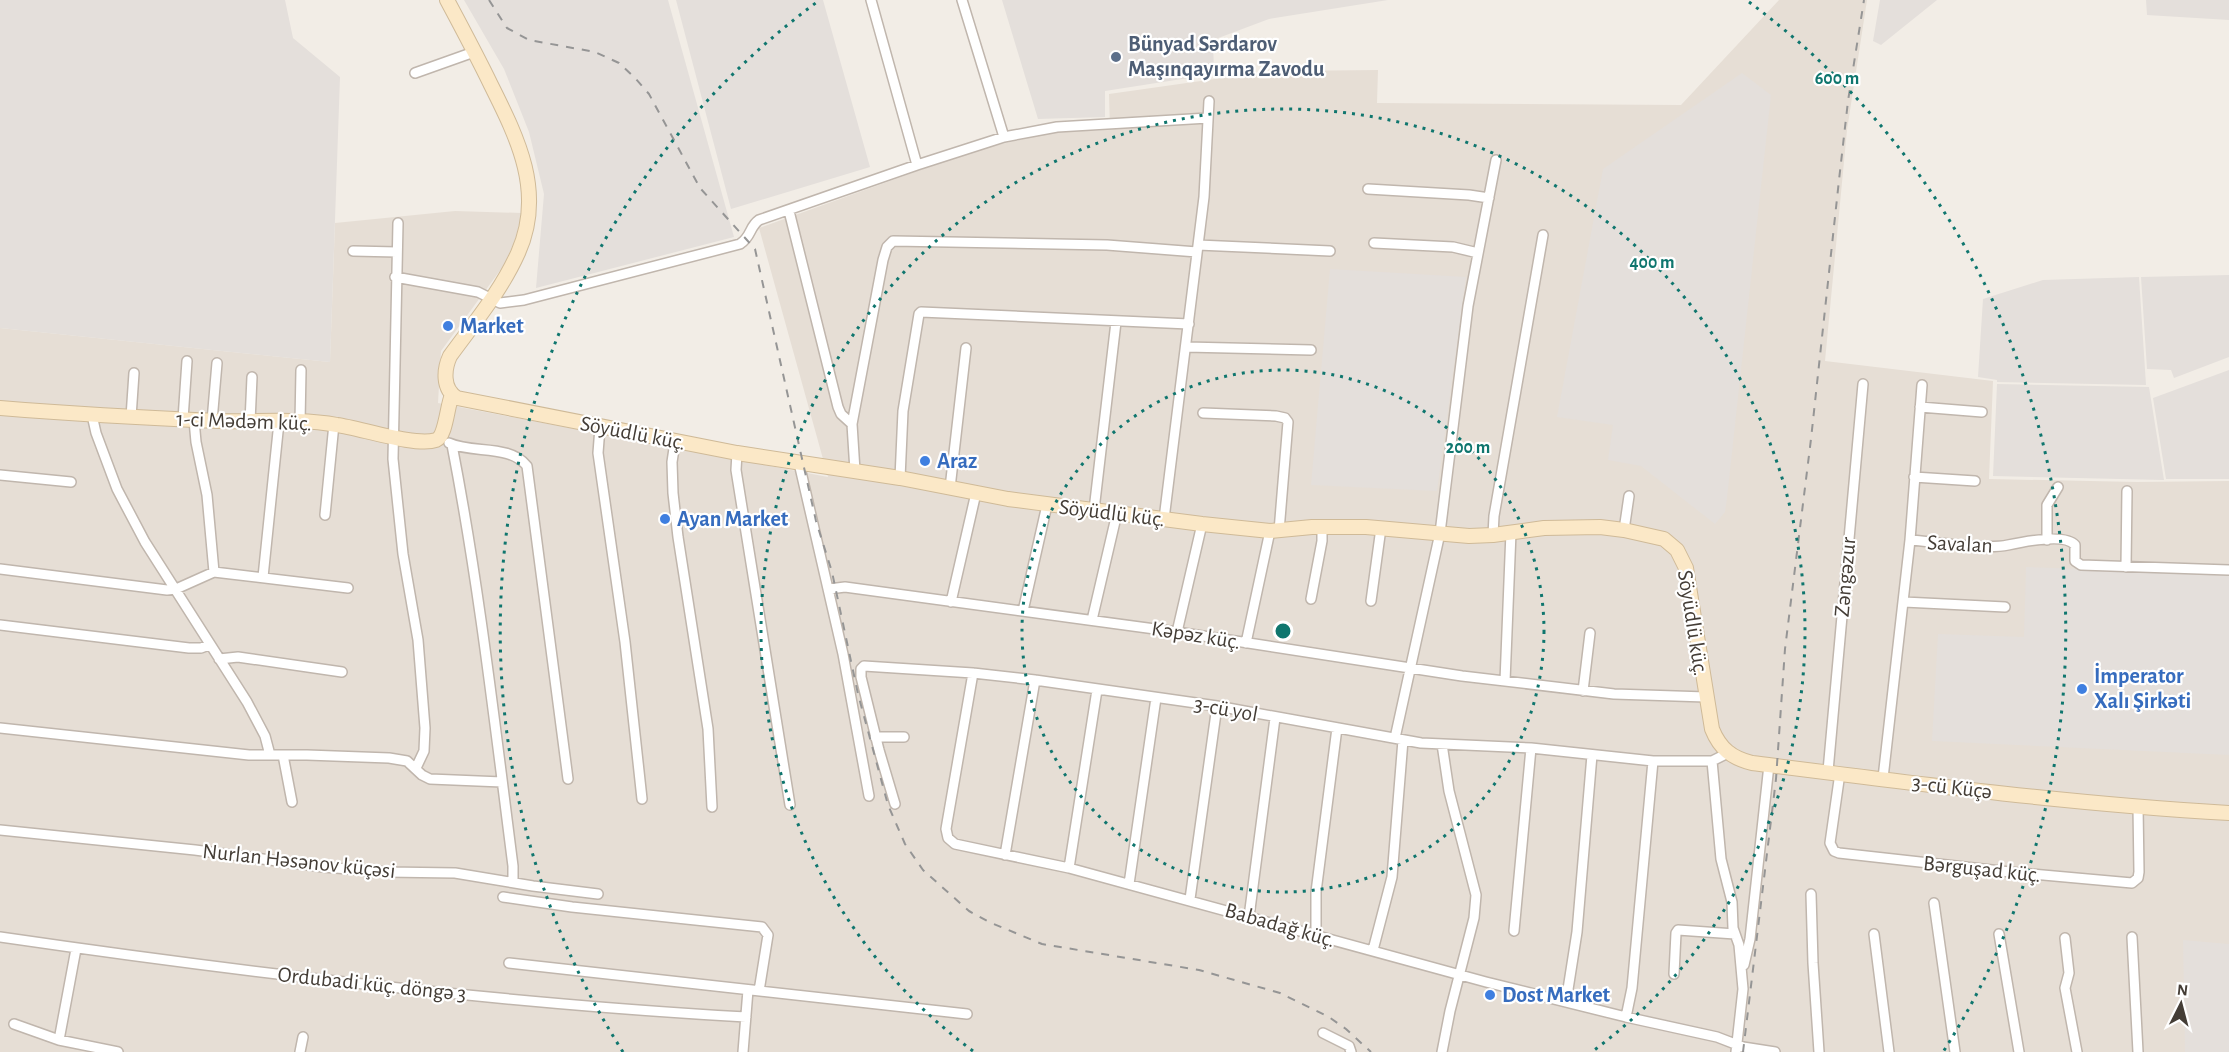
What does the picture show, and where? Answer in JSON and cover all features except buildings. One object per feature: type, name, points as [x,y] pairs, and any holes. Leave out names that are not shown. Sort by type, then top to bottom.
[{"type":"street","points":[[447,0],[519,142],[528,180],[529,201],[522,243],[493,297],[447,363],[446,380],[452,395],[446,412],[443,434],[466,522],[513,866],[513,882]]},
{"type":"street","points":[[871,0],[917,165]]},
{"type":"street","points":[[962,0],[1004,137]]},
{"type":"street","points":[[416,73],[474,52]]},
{"type":"street","points":[[1164,519],[1204,197],[1209,101]]},
{"type":"street","points":[[395,277],[467,289],[493,297],[501,303],[524,300],[740,244],[747,239],[752,226],[759,220],[1004,137],[1057,127],[1208,118]]},
{"type":"street","points":[[1373,950],[1392,877],[1399,739],[1410,668],[1440,533],[1468,306],[1497,160]]},
{"type":"street","points":[[1368,189],[1490,198]]},
{"type":"street","points":[[789,211],[838,407],[841,414],[852,424]]},
{"type":"street","points":[[398,224],[395,277],[394,480],[403,554],[418,640],[425,728],[424,751],[416,768]]},
{"type":"street","points":[[1493,535],[1494,516],[1543,235]]},
{"type":"street","points":[[855,471],[852,424],[883,260],[886,247],[892,241],[1330,251]]},
{"type":"street","points":[[1374,243],[1453,247],[1478,253]]},
{"type":"street","points":[[353,251],[397,252]]},
{"type":"street","points":[[900,478],[903,411],[921,312],[1189,324]]},
{"type":"street","points":[[1094,510],[1116,322]]},
{"type":"street","points":[[1186,347],[1311,350]]},
{"type":"street","points":[[950,488],[966,348]]},
{"type":"street","points":[[187,361],[189,420],[207,495],[213,572]]},
{"type":"street","points":[[212,421],[217,363]]},
{"type":"street","points":[[300,422],[301,370]]},
{"type":"street","points":[[131,417],[134,373]]},
{"type":"street","points":[[250,422],[252,377]]},
{"type":"street","name":"Zəngəzur","points":[[1834,772],[1863,384]]},
{"type":"street","points":[[1910,540],[1922,385]]},
{"type":"street","name":"Söyüdlü küç.","points":[[452,395],[466,401],[737,453],[1047,504],[1202,524],[1274,531],[1322,527],[1381,528],[1469,536],[1572,527],[1624,530],[1664,539],[1677,550],[1686,568],[1712,729],[1720,745],[1728,753]]},
{"type":"street","points":[[1920,407],[1982,412]]},
{"type":"street","name":"1-ci Mədəm küç.","points":[[0,408],[189,420],[334,424],[393,437],[446,442]]},
{"type":"street","points":[[1203,413],[1276,416],[1285,418],[1288,422],[1274,531],[1246,643]]},
{"type":"street","points":[[92,415],[96,433],[117,489],[145,543],[258,722],[266,736],[270,755]]},
{"type":"street","points":[[263,577],[279,422]]},
{"type":"street","points":[[325,515],[334,424]]},
{"type":"street","points":[[600,427],[598,453],[625,642],[642,799]]},
{"type":"street","points":[[446,442],[508,454],[521,459],[527,466],[568,779]]},
{"type":"street","points":[[675,442],[672,462],[674,504],[708,729],[712,807]]},
{"type":"street","points":[[737,453],[736,470],[790,805]]},
{"type":"street","points":[[799,463],[829,589],[868,796]]},
{"type":"street","points":[[0,475],[71,482]]},
{"type":"street","points":[[1914,477],[1975,481]]},
{"type":"street","points":[[2047,540],[2047,505],[2058,487]]},
{"type":"street","points":[[2126,567],[2127,491]]},
{"type":"street","points":[[951,602],[976,493]]},
{"type":"street","points":[[1624,530],[1629,496]]},
{"type":"street","points":[[1023,611],[1047,504]]},
{"type":"street","points":[[1092,620],[1117,513]]},
{"type":"street","points":[[1178,632],[1202,524]]},
{"type":"street","points":[[1311,599],[1322,541],[1322,527]]},
{"type":"street","points":[[1371,602],[1381,528]]},
{"type":"street","points":[[1505,681],[1511,532]]},
{"type":"street","name":"Savalan","points":[[1883,778],[1910,540],[1998,547],[2025,541],[2072,542],[2075,546],[2075,561],[2081,566],[2229,570]]},
{"type":"street","points":[[0,569],[154,589],[176,589],[213,572],[348,588]]},
{"type":"street","name":"Kəpəz küç.","points":[[829,589],[845,588],[1092,620],[1410,668],[1583,691],[1706,697]]},
{"type":"street","points":[[1904,603],[2005,607]]},
{"type":"street","points":[[0,625],[189,648],[209,645]]},
{"type":"street","points":[[1583,691],[1590,633]]},
{"type":"street","points":[[219,659],[238,657],[342,672]]},
{"type":"street","name":"3-cü yol","points":[[895,804],[875,737],[861,677],[862,668],[973,673],[1035,680],[1217,706],[1399,739],[1442,744],[1531,748],[1653,761],[1712,761],[1728,753]]},
{"type":"street","name":"Babadağ küç.","points":[[973,673],[946,829],[948,838],[954,844],[1069,868],[1190,899],[1316,936],[1566,1002],[1717,1037],[1737,1048],[1775,1052]]},
{"type":"street","points":[[1005,855],[1035,680]]},
{"type":"street","points":[[1069,868],[1097,690]]},
{"type":"street","points":[[1129,884],[1156,698]]},
{"type":"street","points":[[1190,899],[1217,706]]},
{"type":"street","points":[[1249,917],[1275,718]]},
{"type":"street","points":[[0,728],[249,755],[389,758],[407,761],[430,779],[502,782]]},
{"type":"street","points":[[1316,936],[1316,892],[1337,728]]},
{"type":"street","points":[[875,737],[904,737]]},
{"type":"street","points":[[1442,744],[1449,791],[1476,895],[1474,918],[1442,1052]]},
{"type":"street","points":[[1514,931],[1531,748]]},
{"type":"street","name":"3-cü Küçə","points":[[1728,753],[1743,760],[1769,765],[1995,793],[2229,813]]},
{"type":"street","points":[[283,755],[292,802]]},
{"type":"street","points":[[1566,1002],[1582,890],[1592,755]]},
{"type":"street","points":[[1626,1017],[1632,988],[1653,761]]},
{"type":"street","points":[[1712,761],[1721,859],[1732,902],[1733,928],[1739,945],[1742,974],[1742,1011],[1737,1048]]},
{"type":"street","points":[[1742,974],[1750,939],[1769,765]]},
{"type":"street","name":"Bərguşad küç.","points":[[1834,772],[1830,843],[1834,851],[1839,853],[2132,883],[2138,878],[2139,872],[2138,807]]},
{"type":"street","name":"Nurlan Həsənov küçəsi","points":[[0,830],[195,850],[323,867],[387,872],[456,873],[598,894]]},
{"type":"street","points":[[1811,894],[1819,1052]]},
{"type":"street","points":[[503,897],[572,907],[762,927],[768,935],[759,991]]},
{"type":"street","points":[[1934,903],[1955,1052]]},
{"type":"street","points":[[1674,974],[1678,930],[1735,934]]},
{"type":"street","points":[[1874,934],[1889,1052]]},
{"type":"street","points":[[1999,934],[2019,1052]]},
{"type":"street","name":"Ordubadi küç. döngə 3","points":[[0,937],[76,949],[402,988],[684,1014],[746,1017]]},
{"type":"street","points":[[2132,937],[2138,1052]]},
{"type":"street","points":[[2065,938],[2069,973],[2065,988],[2077,1052]]},
{"type":"street","points":[[59,1040],[76,949]]},
{"type":"street","points":[[508,963],[967,1014]]},
{"type":"street","points":[[743,1052],[748,990]]},
{"type":"street","points":[[14,1024],[91,1050],[118,1052]]},
{"type":"street","points":[[1323,1033],[1349,1046],[1351,1052]]},
{"type":"street","points":[[300,1052],[303,1037]]},
{"type":"shaded area","points":[[0,0],[285,0],[293,38],[340,77],[330,362],[0,328]]},
{"type":"shaded area","points":[[464,0],[668,0],[734,237],[536,288],[544,194],[529,132],[504,69]]},
{"type":"shaded area","points":[[676,0],[823,0],[870,167],[731,209]]},
{"type":"shaded area","name":"Bünyad Sərdarov Maşınqayırma Zavodu","points":[[1002,0],[1388,0],[1269,19],[1213,40],[1214,74],[1105,91],[1105,117],[1038,119]]},
{"type":"shaded area","points":[[1779,0],[1867,0],[1847,130],[1825,361],[1993,381],[1989,479],[2229,481],[2229,1052],[0,1052],[0,328],[330,362],[335,223],[455,211],[522,213],[515,240],[504,265],[441,351],[438,403],[828,477],[759,228],[976,150],[1054,132],[1110,130],[1109,94],[1215,79],[1285,71],[1378,70],[1377,103],[1681,105]]},
{"type":"shaded area","points":[[1880,0],[1937,0],[1881,45],[1873,41]]},
{"type":"shaded area","points":[[2146,0],[2229,0],[2229,20],[2147,15]]},
{"type":"shaded area","points":[[1742,73],[1771,95],[1727,498],[1725,512],[1715,524],[1641,466],[1608,460],[1613,425],[1557,417],[1603,169]]},
{"type":"shaded area","points":[[1330,269],[1466,277],[1437,491],[1311,485]]},
{"type":"shaded area","points":[[2229,275],[2229,357],[2174,378],[2171,370],[2147,369],[2141,277]]},
{"type":"shaded area","points":[[2139,277],[2146,385],[1997,382],[1997,380],[1978,377],[1983,299],[2043,280]]},
{"type":"shaded area","points":[[2229,370],[2229,479],[2166,479],[2153,398]]},
{"type":"shaded area","points":[[1997,384],[2149,387],[2164,480],[1993,476]]},
{"type":"shaded area","name":"İmperator Xalı Şirkəti","points":[[2026,567],[2229,574],[2229,755],[1932,741],[1938,634],[2024,637]]},
{"type":"shaded area","points":[[2183,940],[2229,944],[2229,1052],[2185,1052]]},
{"type":"railway","points":[[489,0],[507,28],[529,40],[595,52],[619,63],[649,94],[700,188],[755,249],[816,521],[832,572],[858,694],[888,805],[905,844],[923,870],[969,911],[1042,944],[1199,970],[1280,993],[1329,1017],[1371,1052]]},
{"type":"railway","points":[[1743,1052],[1776,779],[1785,649],[1811,439],[1848,101],[1864,0]]},
{"type":"place","name":"Bünyad Sərdarov Maşınqayırma Zavodu","points":[[1116,57]]},
{"type":"place","name":"Market","points":[[448,326]]},
{"type":"place","name":"Araz","points":[[925,461]]},
{"type":"place","name":"Ayan Market","points":[[665,519]]},
{"type":"place","name":"İmperator Xalı Şirkəti","points":[[2082,689]]},
{"type":"place","name":"Dost Market","points":[[1490,995]]}]
